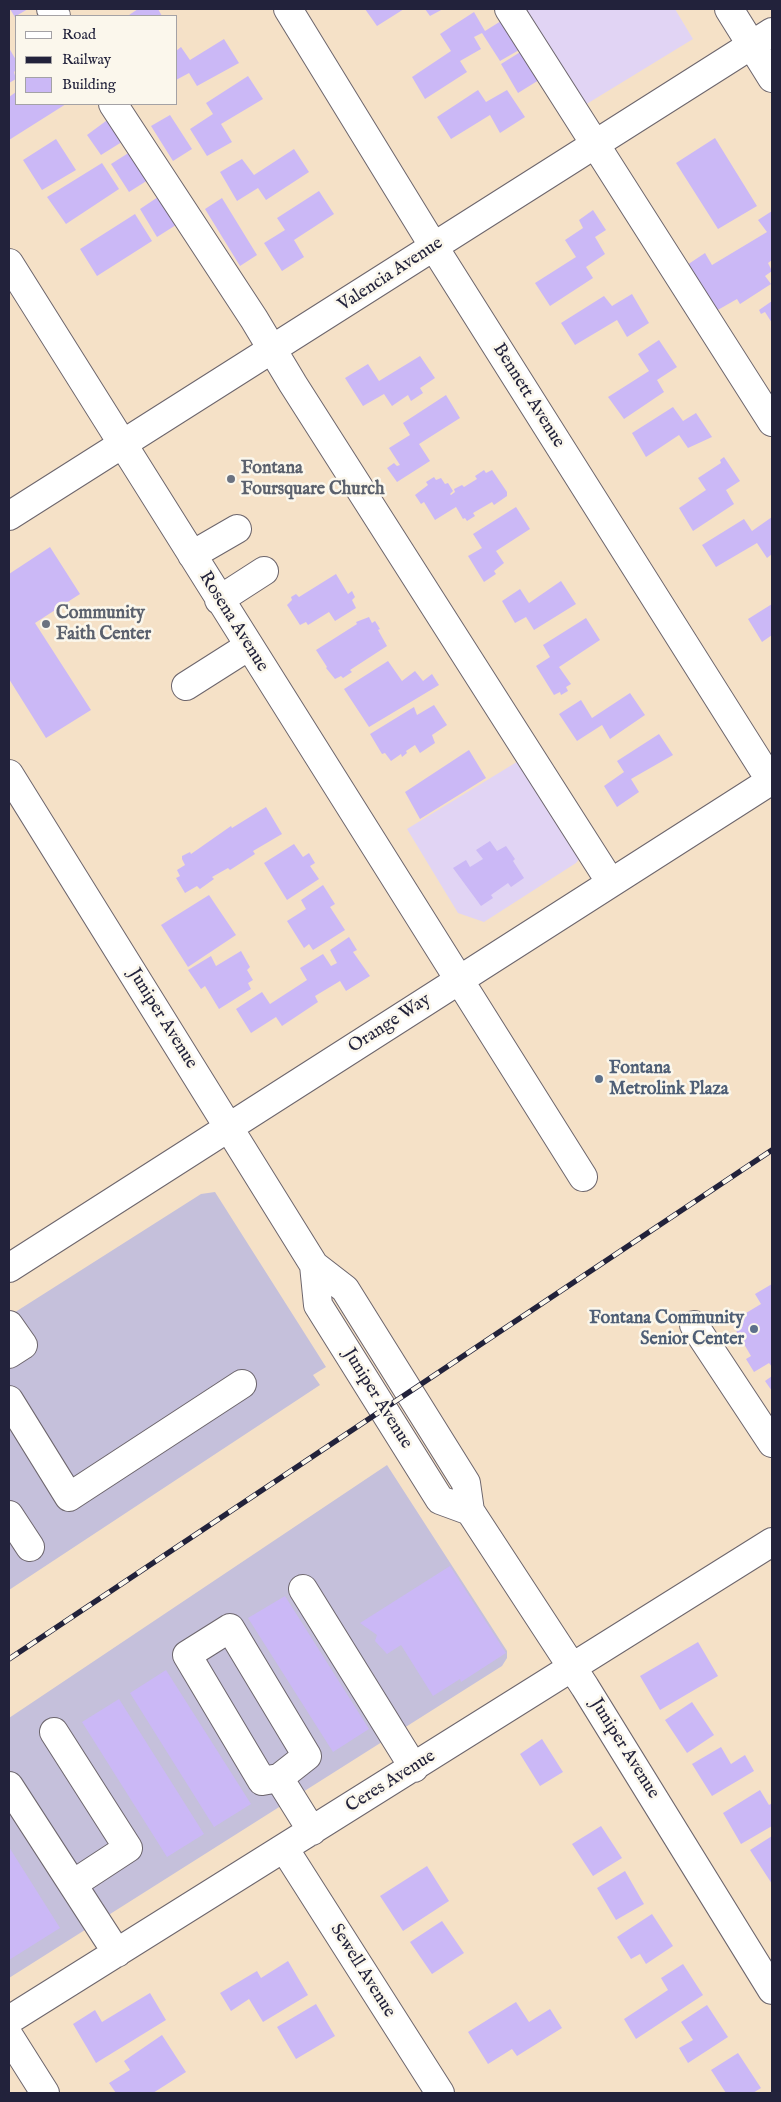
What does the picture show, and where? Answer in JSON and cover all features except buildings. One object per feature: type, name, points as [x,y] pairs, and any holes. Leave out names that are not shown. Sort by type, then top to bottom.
[{"type":"street","name":"Bennett Avenue","points":[[288,9],[434,247],[772,781]]},
{"type":"street","points":[[509,9],[597,144],[772,422]]},
{"type":"street","points":[[729,9],[762,39],[772,78]]},
{"type":"street","name":"Valencia Avenue","points":[[9,516],[762,39]]},
{"type":"street","points":[[114,105],[273,350],[611,883]]},
{"type":"street","name":"Rosena Avenue","points":[[9,264],[583,1177]]},
{"type":"street","points":[[192,555],[237,528]]},
{"type":"street","points":[[219,600],[264,571]]},
{"type":"street","points":[[186,686],[249,646]]},
{"type":"street","name":"Juniper Avenue","points":[[9,774],[314,1265],[345,1289],[466,1483],[470,1511],[573,1668],[772,1990]]},
{"type":"street","name":"Orange Way","points":[[9,1268],[772,781]]},
{"type":"street","points":[[9,1325],[23,1345],[9,1354]]},
{"type":"street","points":[[694,1325],[772,1442]]},
{"type":"street","points":[[9,1400],[69,1496],[242,1384]]},
{"type":"street","points":[[9,1515],[30,1547]]},
{"type":"street","name":"Ceres Avenue","points":[[9,2020],[772,1542]]},
{"type":"street","points":[[303,1589],[414,1768]]},
{"type":"street","points":[[230,1628],[307,1756],[279,1778],[262,1781],[187,1655],[230,1628]]},
{"type":"street","points":[[54,1732],[128,1848],[73,1884]]},
{"type":"street","points":[[279,1778],[312,1831]]},
{"type":"street","points":[[9,1786],[117,1953]]},
{"type":"street","name":"Sewell Avenue","points":[[284,1848],[440,2093]]},
{"type":"street","points":[[9,2036],[45,2093]]},
{"type":"shaded area","points":[[499,9],[675,9],[693,39],[567,116]]},
{"type":"shaded area","points":[[520,760],[580,858],[576,863],[484,922],[458,913],[407,829]]},
{"type":"shaded area","points":[[215,1192],[326,1367],[313,1375],[320,1385],[9,1590],[9,1316],[201,1194]]},
{"type":"shaded area","points":[[387,1465],[507,1651],[507,1658],[502,1666],[9,1978],[9,1718]]},
{"type":"railway","points":[[9,1659],[772,1150]]},
{"type":"place","name":"Fontana Foursquare Church","points":[[231,479]]},
{"type":"place","name":"Community Faith Center","points":[[46,624]]},
{"type":"place","name":"Fontana Metrolink Plaza","points":[[599,1079]]},
{"type":"place","name":"Fontana Community Senior Center","points":[[754,1329]]}]
